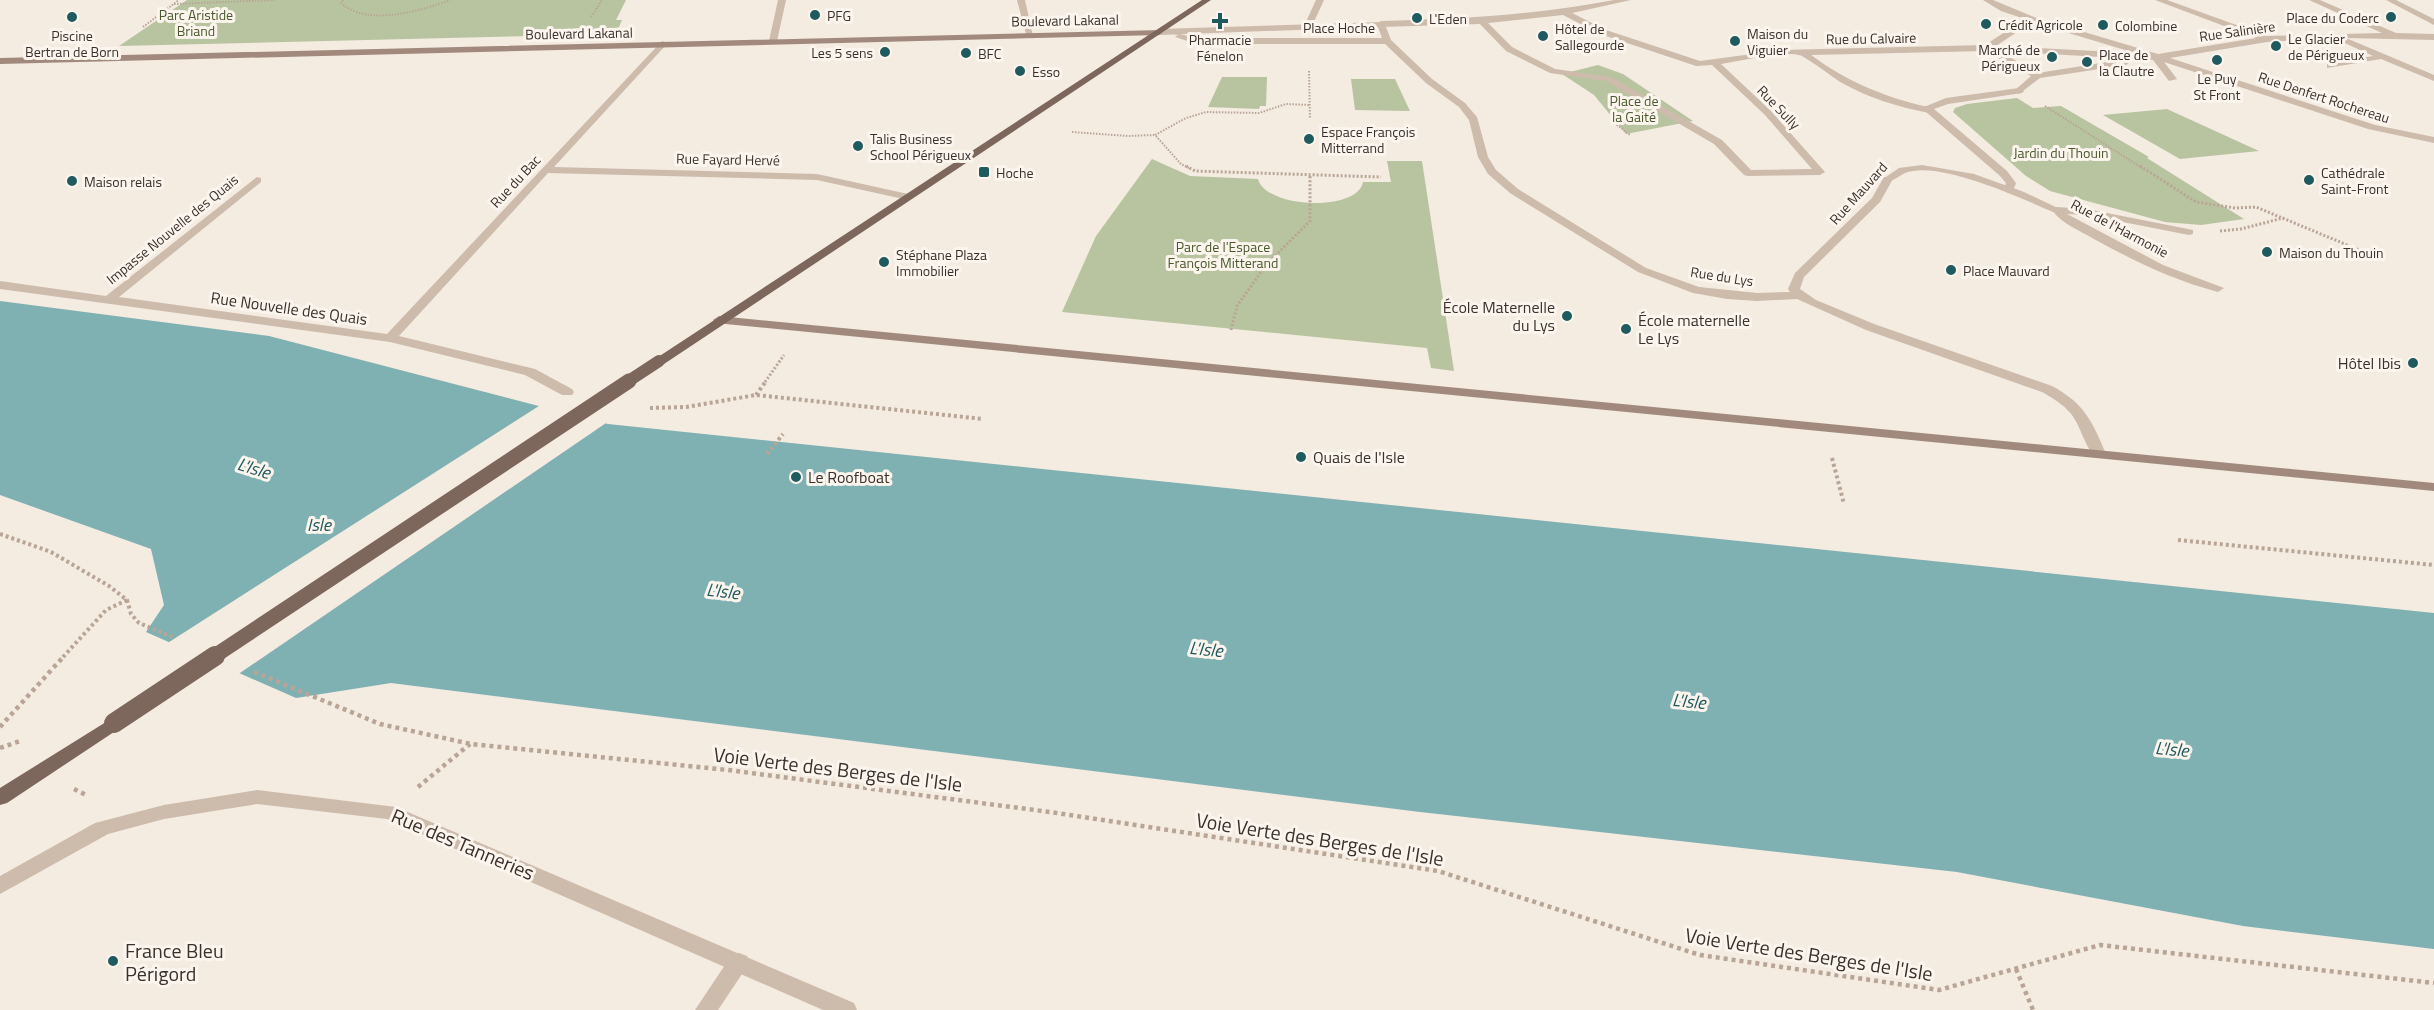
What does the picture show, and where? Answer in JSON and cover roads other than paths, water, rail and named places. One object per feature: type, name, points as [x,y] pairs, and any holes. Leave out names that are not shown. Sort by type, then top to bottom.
[{"type":"main road","points":[[0,798],[719,320],[1207,0]]},
{"type":"main road","name":"Boulevard Lakanal","points":[[0,61],[1159,32]]},
{"type":"main road","points":[[719,320],[2434,487]]},
{"type":"street","points":[[773,41],[782,0]]},
{"type":"street","points":[[1021,0],[1030,34]]},
{"type":"street","points":[[1308,26],[1320,0]]},
{"type":"street","points":[[1565,0],[1584,8]]},
{"type":"street","points":[[1381,24],[1482,21],[1564,12],[1627,0]]},
{"type":"street","points":[[1987,0],[2031,19],[2156,57],[2172,79]]},
{"type":"street","points":[[2159,0],[2267,39]]},
{"type":"street","points":[[2313,0],[2394,35],[2434,38]]},
{"type":"street","points":[[2390,0],[2434,22]]},
{"type":"street","name":"Rue du Calvaire","points":[[1564,12],[1604,32],[1700,64],[1764,55],[1971,48],[2156,57]]},
{"type":"street","points":[[2031,19],[1987,48],[2037,76]]},
{"type":"street","name":"Rue Sully","points":[[1482,21],[1509,49],[1553,71],[1608,79],[1718,142],[1748,172],[1820,172],[1768,113],[1715,63]]},
{"type":"street","name":"Place Hoche","points":[[1381,24],[1388,41],[1197,41],[1159,32],[1381,24]]},
{"type":"street","name":"Rue Salinière","points":[[2156,57],[2267,39],[2394,35]]},
{"type":"street","points":[[2332,36],[2434,78]]},
{"type":"street","name":"Rue du Lys","points":[[1388,41],[1430,81],[1462,105],[1474,119],[1483,157],[1492,172],[1514,191],[1642,270],[1697,290],[1727,295],[1757,297],[1799,295],[1812,303],[1870,327],[2047,389],[2068,400],[2080,411],[2099,454]]},
{"type":"street","name":"Rue du Bac","points":[[390,338],[662,44]]},
{"type":"street","points":[[1803,53],[1829,73],[1860,89],[1904,106],[1929,110],[2003,173],[2011,183],[2009,189]]},
{"type":"street","points":[[2330,66],[2380,56]]},
{"type":"street","points":[[1929,110],[1932,105],[1946,101],[2019,91],[2037,76],[2156,57]]},
{"type":"street","name":"Rue Denfert Rochereau","points":[[2156,57],[2378,129],[2434,140]]},
{"type":"street","name":"Rue Mauvard","points":[[1799,295],[1794,289],[1798,276],[1876,200],[1888,179],[1896,171],[1909,167],[1929,167],[2009,189]]},
{"type":"street","name":"Rue Fayard Hervé","points":[[546,170],[817,177],[908,197]]},
{"type":"street","name":"Impasse Nouvelle des Quais","points":[[107,301],[257,180]]},
{"type":"street","name":"Rue de l'Harmonie","points":[[2009,189],[2057,210],[2066,219],[2185,279],[2218,288]]},
{"type":"street","points":[[2057,210],[2087,212],[2189,232]]},
{"type":"street","name":"Rue Nouvelle des Quais","points":[[0,285],[390,338],[530,372],[567,392]]},
{"type":"street","name":"Rue des Tanneries","points":[[0,886],[102,828],[164,812],[257,797],[389,812],[846,1010]]},
{"type":"street","points":[[706,1010],[739,962]]},
{"type":"water","name":"Isle","points":[[0,301],[269,336],[608,424],[2434,613],[2434,949],[2243,926],[1957,872],[1420,812],[391,683],[296,698],[146,632],[164,605],[151,549],[0,495]]},
{"type":"place","name":"PFG","points":[[815,15]]},
{"type":"place","name":"Piscine Bertran de Born","points":[[72,17]]},
{"type":"place","name":"Place du Coderc","points":[[2391,17]]},
{"type":"place","name":"L'Eden","points":[[1417,18]]},
{"type":"place","name":"Pharmacie Fénelon","points":[[1220,21]]},
{"type":"place","name":"Crédit Agricole","points":[[1986,24]]},
{"type":"place","name":"Colombine","points":[[2103,25]]},
{"type":"place","name":"Hôtel de Sallegourde","points":[[1543,36]]},
{"type":"place","name":"Maison du Viguier","points":[[1735,41]]},
{"type":"place","name":"Le Glacier de Périgueux","points":[[2276,46]]},
{"type":"place","name":"Les 5 sens","points":[[885,52]]},
{"type":"place","name":"BFC","points":[[966,53]]},
{"type":"place","name":"Marché de Périgueux","points":[[2052,57]]},
{"type":"place","name":"Le Puy St Front","points":[[2217,60]]},
{"type":"place","name":"Place de la Clautre","points":[[2087,62]]},
{"type":"place","name":"Esso","points":[[1020,71]]},
{"type":"place","name":"Espace François Mitterrand","points":[[1309,139]]},
{"type":"place","name":"Talis Business School Périgueux","points":[[858,146]]},
{"type":"place","name":"Hoche","points":[[984,172]]},
{"type":"place","name":"Cathédrale Saint-Front","points":[[2309,180]]},
{"type":"place","name":"Maison relais","points":[[72,181]]},
{"type":"place","name":"Maison du Thouin","points":[[2267,252]]},
{"type":"place","name":"Stéphane Plaza Immobilier","points":[[884,262]]},
{"type":"place","name":"Place Mauvard","points":[[1951,270]]},
{"type":"place","name":"École Maternelle du Lys","points":[[1567,316]]},
{"type":"place","name":"École maternelle Le Lys","points":[[1626,329]]},
{"type":"place","name":"Hôtel Ibis","points":[[2413,363]]},
{"type":"place","name":"Quais de l'Isle","points":[[1301,457]]},
{"type":"place","name":"Le Roofboat","points":[[796,477]]},
{"type":"place","name":"France Bleu Périgord","points":[[113,961]]},
{"type":"park label","name":"Parc Aristide Briand","points":[[196,22]]},
{"type":"park label","name":"Place de la Gaité","points":[[1634,108]]},
{"type":"park label","name":"Jardin du Thouin","points":[[2061,152]]},
{"type":"park label","name":"Parc de l'Espace François Mitterand","points":[[1223,254]]},
{"type":"water label","name":"L'Isle","points":[[254,468]]},
{"type":"water label","name":"L'Isle","points":[[723,591]]},
{"type":"water label","name":"L'Isle","points":[[1206,649]]},
{"type":"water label","name":"L'Isle","points":[[1689,701]]},
{"type":"water label","name":"L'Isle","points":[[2172,749]]}]
